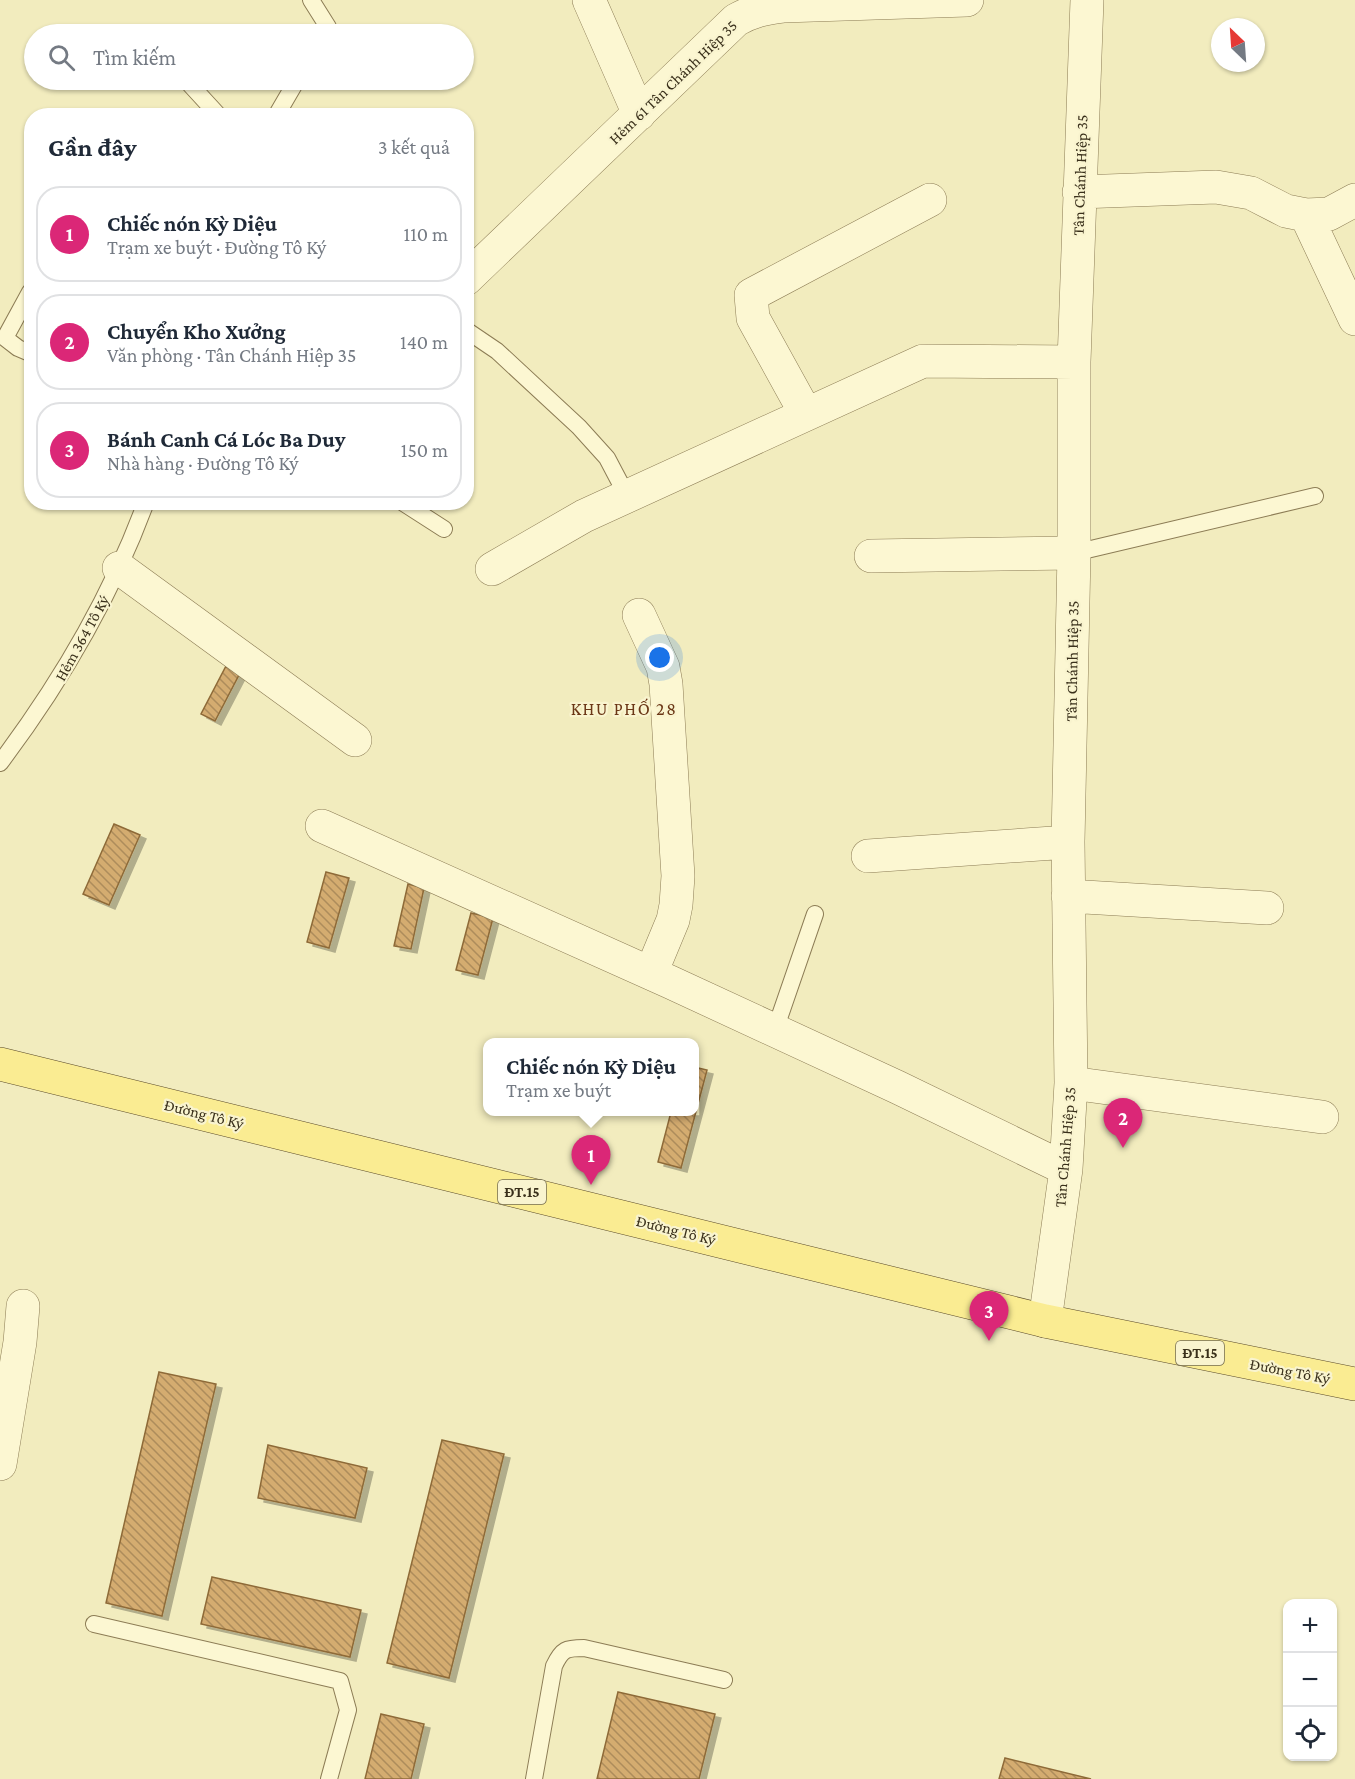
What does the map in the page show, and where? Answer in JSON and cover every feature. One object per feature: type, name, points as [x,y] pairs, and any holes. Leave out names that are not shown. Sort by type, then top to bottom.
[{"type":"main road","name":"Đường Tô Ký","points":[[0,1064],[1045,1321],[1355,1384]]},
{"type":"street","points":[[589,0],[639,114]]},
{"type":"street","name":"Hẻm 61 Tân Chánh Hiệp 35","points":[[474,271],[736,20],[748,13],[783,6],[968,0]]},
{"type":"street","name":"Tân Chánh Hiệp 35","points":[[1045,1321],[1066,1169],[1071,1083],[1068,842],[1074,553],[1074,362],[1087,0]]},
{"type":"street","points":[[1079,192],[1216,187],[1251,193],[1286,211],[1306,215],[1329,214],[1355,200]]},
{"type":"street","points":[[806,414],[753,318],[751,295],[930,200]]},
{"type":"street","points":[[1306,215],[1355,319]]},
{"type":"street","points":[[492,569],[584,516],[923,361],[1074,362]]},
{"type":"street","points":[[871,556],[1074,553]]},
{"type":"street","points":[[119,568],[355,741]]},
{"type":"street","points":[[639,615],[665,676],[678,876],[673,920],[651,973]]},
{"type":"street","points":[[322,826],[775,1030],[1066,1169]]},
{"type":"street","points":[[868,856],[1068,842]]},
{"type":"street","points":[[1068,896],[1267,908]]},
{"type":"street","points":[[1071,1083],[1323,1118]]},
{"type":"street","points":[[0,1464],[20,1342],[23,1306]]},
{"type":"lane","points":[[311,0],[326,24]]},
{"type":"lane","points":[[195,90],[212,108]]},
{"type":"lane","points":[[281,108],[291,90]]},
{"type":"lane","points":[[24,303],[5,338],[24,351]]},
{"type":"lane","points":[[474,335],[497,351],[579,427],[607,458],[627,496]]},
{"type":"lane","points":[[1074,553],[1314,496]]},
{"type":"lane","name":"Hẻm 364 Tô Ký","points":[[0,762],[55,686],[86,634],[119,568],[143,510]]},
{"type":"lane","points":[[414,510],[444,529]]},
{"type":"lane","points":[[775,1030],[815,914]]},
{"type":"lane","points":[[94,1624],[340,1681],[348,1710],[329,1779]]},
{"type":"lane","points":[[534,1779],[554,1666],[561,1653],[570,1648],[584,1648],[723,1680]]},
{"type":"building","points":[[226,666],[240,673],[215,721],[201,714]]},
{"type":"building","points":[[114,824],[140,835],[109,905],[83,894]]},
{"type":"building","points":[[326,872],[349,878],[329,948],[307,942]]},
{"type":"building","points":[[408,884],[424,888],[411,949],[394,946]]},
{"type":"building","points":[[471,913],[493,918],[478,975],[456,970]]},
{"type":"building","points":[[699,1068],[707,1070],[699,1100]]},
{"type":"building","points":[[670,1116],[695,1116],[681,1168],[658,1162]]},
{"type":"building","points":[[159,1372],[216,1384],[162,1616],[106,1603]]},
{"type":"building","points":[[442,1440],[504,1454],[449,1678],[387,1663]]},
{"type":"building","points":[[268,1445],[367,1468],[355,1518],[258,1498]]},
{"type":"building","points":[[212,1577],[361,1610],[350,1657],[201,1624]]},
{"type":"building","points":[[618,1692],[715,1714],[699,1779],[597,1779]]},
{"type":"building","points":[[381,1714],[424,1724],[411,1779],[365,1779]]},
{"type":"building","points":[[1005,1758],[1091,1779],[999,1779]]},
{"type":"place","name":"Chuyển Kho Xưởng","points":[[1123,1148]]},
{"type":"place","name":"Chiếc nón Kỳ Diệu","points":[[591,1185]]},
{"type":"place","name":"Bánh Canh Cá Lóc Ba Duy","points":[[989,1341]]},
{"type":"district","name":"KHU PHỐ 28","points":[[624,709]]}]
